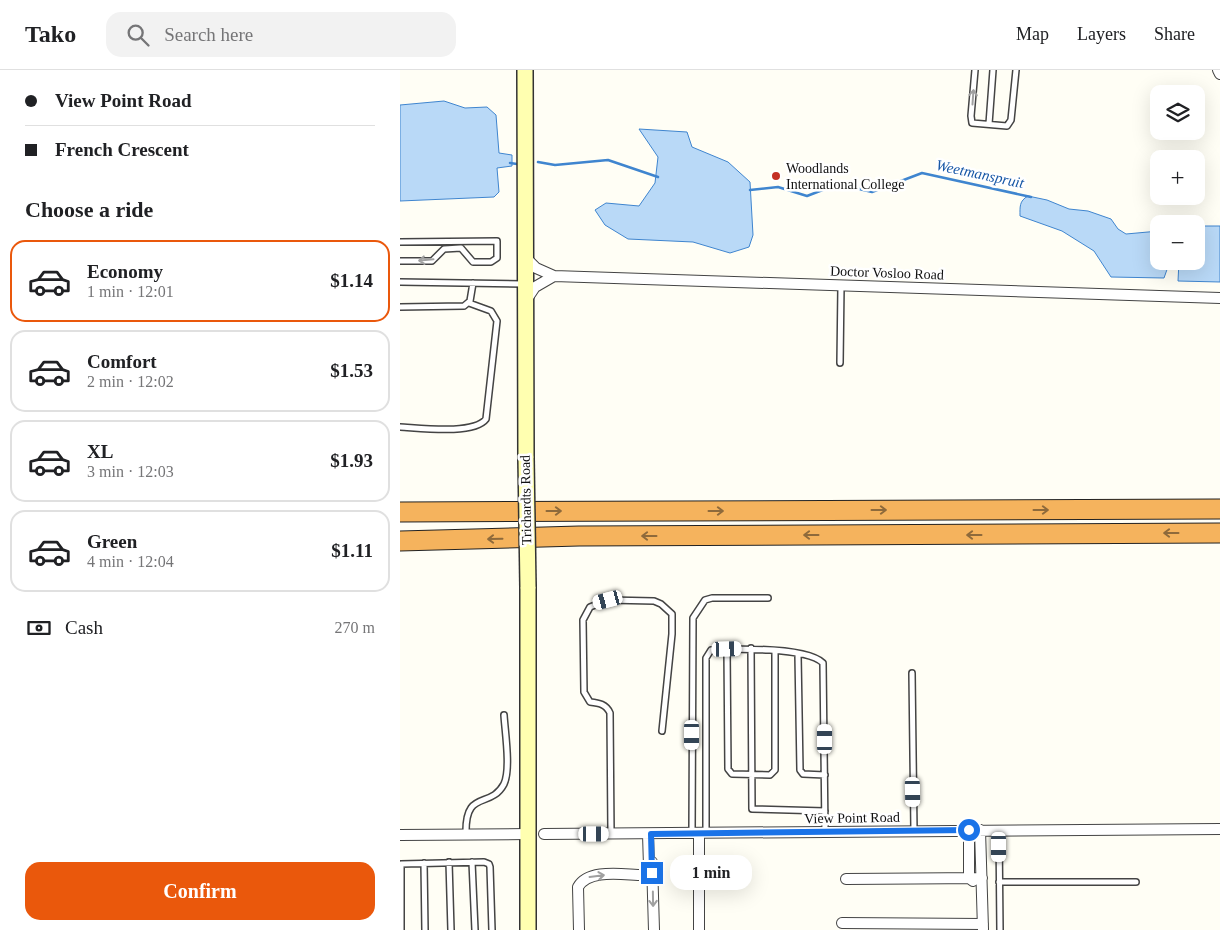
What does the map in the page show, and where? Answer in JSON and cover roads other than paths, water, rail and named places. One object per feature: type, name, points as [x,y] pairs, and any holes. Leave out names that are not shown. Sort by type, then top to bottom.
[{"type":"highway","points":[[400,511],[1220,510]]},
{"type":"highway","points":[[400,541],[579,536],[1220,533]]},
{"type":"street","name":"Trichardts Road","points":[[524,70],[528,587],[528,930]]},
{"type":"street","points":[[1218,70],[1220,74]]},
{"type":"street","name":"Doctor Vosloo Road","points":[[526,258],[536,268],[554,276],[1220,298]]},
{"type":"street","points":[[525,302],[535,287],[554,276]]},
{"type":"street","name":"View Point Road","points":[[544,834],[1220,829]]},
{"type":"street","points":[[969,830],[969,878]]},
{"type":"street","points":[[842,923],[983,927],[980,830]]},
{"type":"street","points":[[699,833],[699,930]]},
{"type":"street","points":[[400,835],[527,834]]},
{"type":"street","points":[[578,930],[578,887],[581,882],[589,877],[600,875],[643,875],[646,873],[649,866],[649,834]]},
{"type":"street","points":[[649,834],[654,930]]},
{"type":"street","points":[[846,879],[969,878],[982,883]]},
{"type":"lane","points":[[975,70],[972,122],[1007,126],[1010,124],[1016,70]]},
{"type":"lane","points":[[989,124],[993,70]]},
{"type":"lane","points":[[400,242],[460,240],[497,241],[497,258],[491,262],[473,262],[461,248],[460,240]]},
{"type":"lane","points":[[400,261],[432,261],[444,249],[461,248]]},
{"type":"lane","points":[[400,282],[526,284]]},
{"type":"lane","points":[[400,307],[464,306],[469,303],[473,283]]},
{"type":"lane","points":[[840,363],[841,286]]},
{"type":"lane","points":[[400,427],[468,429],[482,424],[486,419],[497,321],[491,311],[469,303]]},
{"type":"lane","points":[[699,833],[693,618],[705,600],[712,598],[768,598]]},
{"type":"lane","points":[[611,834],[610,713],[608,708],[602,704],[590,702],[584,692],[583,620],[590,607],[608,600],[654,601],[661,604],[672,614],[672,634],[662,731]]},
{"type":"lane","points":[[699,833],[706,658],[711,650],[751,648],[820,660],[825,669],[825,832]]},
{"type":"lane","points":[[751,648],[751,806],[754,811],[825,811]]},
{"type":"lane","points":[[727,649],[728,769],[732,774],[770,775],[775,770],[775,651]]},
{"type":"lane","points":[[798,655],[800,770],[803,774],[825,775]]},
{"type":"lane","points":[[912,673],[914,831]]},
{"type":"lane","points":[[466,834],[466,813],[471,807],[500,789],[507,776],[504,715]]},
{"type":"lane","points":[[999,830],[1000,930]]},
{"type":"lane","points":[[449,862],[451,930]]},
{"type":"lane","points":[[472,862],[475,930]]},
{"type":"lane","points":[[401,930],[402,864],[484,862],[489,864],[490,867],[492,930]]},
{"type":"lane","points":[[424,863],[425,930]]},
{"type":"lane","points":[[999,882],[1136,882]]},
{"type":"water","points":[[444,101],[465,108],[487,107],[496,115],[499,153],[512,155],[512,166],[497,168],[499,192],[494,197],[400,201],[400,105]]},
{"type":"water","points":[[639,129],[687,132],[692,147],[728,162],[750,182],[753,235],[749,247],[730,253],[693,242],[628,239],[605,225],[595,210],[606,203],[639,206],[655,183],[658,157]]},
{"type":"water","points":[[1028,196],[1047,200],[1069,209],[1088,211],[1111,219],[1118,229],[1126,234],[1150,232],[1150,270],[1167,270],[1164,278],[1111,277],[1094,251],[1062,231],[1020,216],[1020,207]]},
{"type":"water","points":[[1205,226],[1220,226],[1220,282],[1178,281],[1179,270],[1205,270]]},
{"type":"waterway","name":"Weetmanspruit","points":[[538,162],[555,165],[608,160],[658,177]]},
{"type":"waterway","points":[[510,163],[517,164]]},
{"type":"waterway","name":"Weetmanspruit","points":[[750,190],[778,187],[807,196],[838,184],[872,192],[922,173],[1031,197]]},
{"type":"place","name":"Woodlands International College","points":[[776,176]]}]
